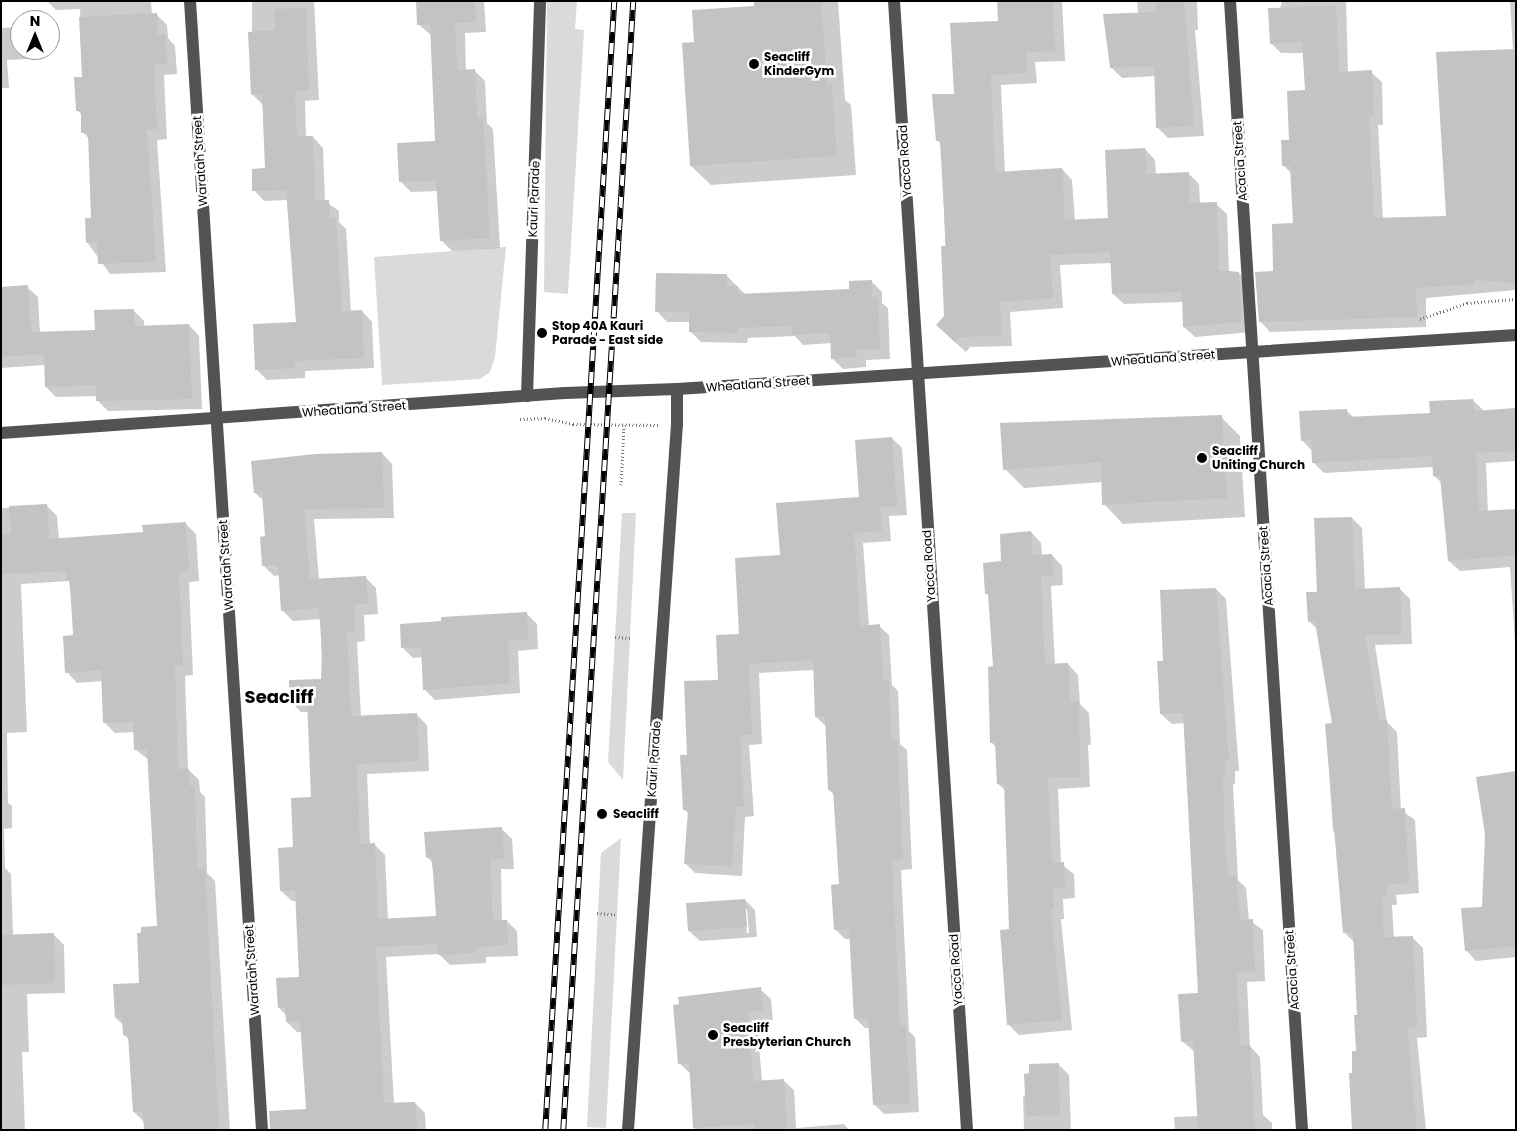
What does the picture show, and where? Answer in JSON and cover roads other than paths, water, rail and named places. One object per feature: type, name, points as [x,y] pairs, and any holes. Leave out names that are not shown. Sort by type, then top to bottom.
[{"type":"street","name":"Waratah Street","points":[[190,1],[262,1130]]},
{"type":"street","name":"Kauri Parade","points":[[526,396],[540,1]]},
{"type":"street","name":"Yacca Road","points":[[894,1],[967,1130]]},
{"type":"street","name":"Acacia Street","points":[[1230,1],[1302,1130]]},
{"type":"street","name":"Wheatland Street","points":[[1,433],[526,396],[677,389],[1516,335]]},
{"type":"street","name":"Kauri Parade","points":[[628,1130],[677,424],[677,389]]},
{"type":"railway","points":[[545,1130],[614,1]]},
{"type":"railway","points":[[563,1130],[633,1]]},
{"type":"place","name":"Seacliff KinderGym","points":[[754,64]]},
{"type":"place","name":"Stop 40A Kauri Parade - East side","points":[[542,333]]},
{"type":"place","name":"Seacliff Uniting Church","points":[[1202,458]]},
{"type":"place","name":"Seacliff","points":[[602,814]]},
{"type":"place","name":"Seacliff Presbyterian Church","points":[[713,1035]]},
{"type":"district","name":"Seacliff","points":[[279,697]]}]
